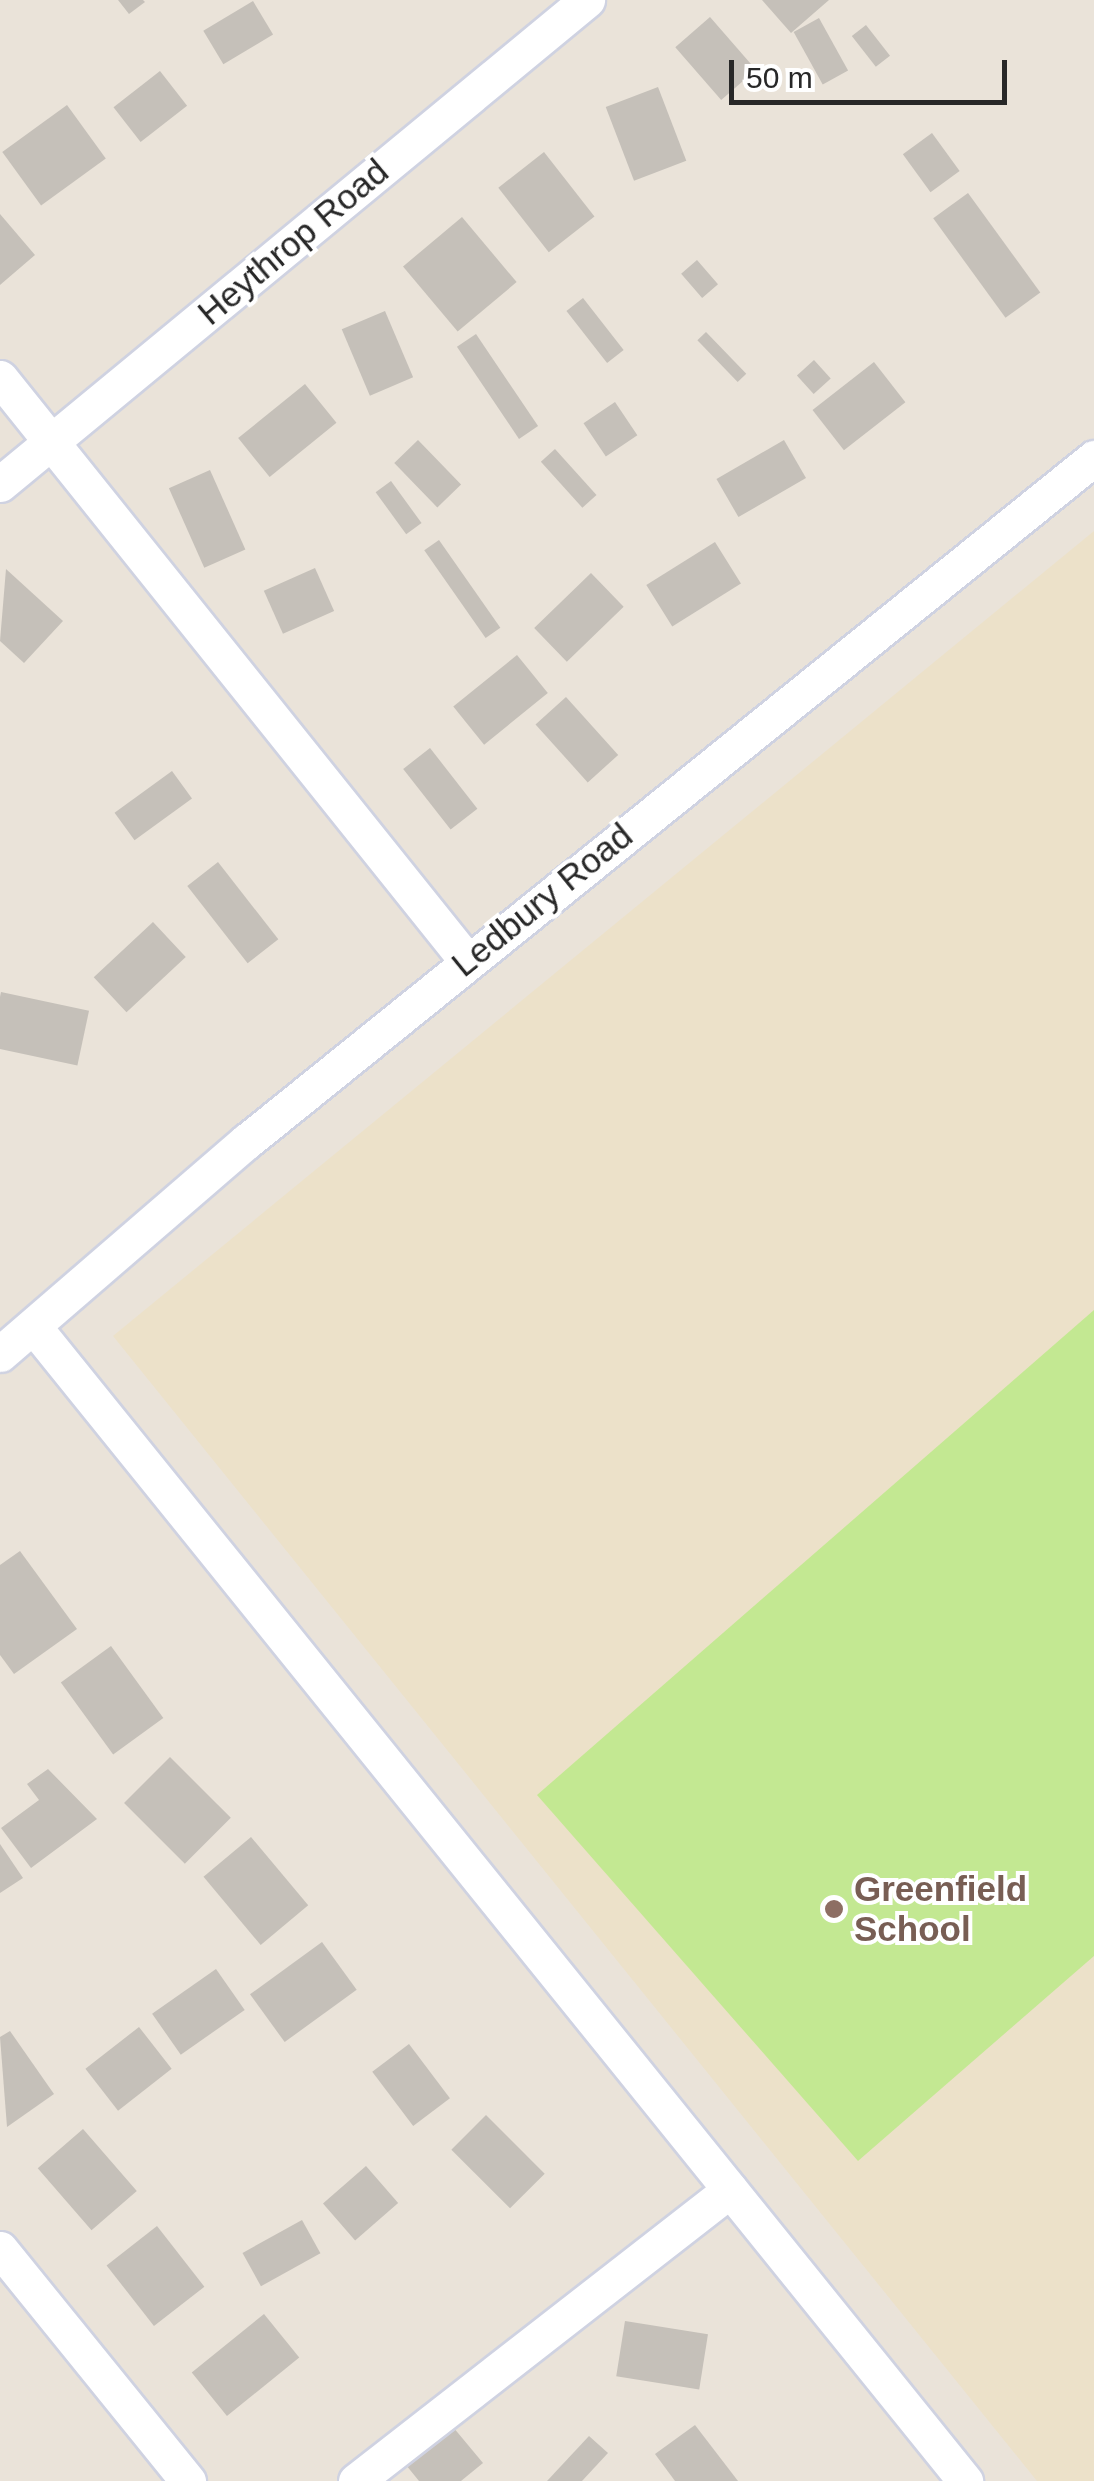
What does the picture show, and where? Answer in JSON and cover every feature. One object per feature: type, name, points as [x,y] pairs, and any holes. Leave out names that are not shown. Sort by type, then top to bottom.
[{"type":"street","name":"Heythrop Road","points":[[0,484],[586,0]]},
{"type":"street","points":[[0,378],[467,962]]},
{"type":"street","name":"Ledbury Road","points":[[0,1354],[467,962],[1094,458]]},
{"type":"street","points":[[34,1327],[965,2481]]},
{"type":"street","points":[[356,2481],[730,2190]]},
{"type":"street","points":[[0,2250],[188,2481]]},
{"type":"shaded area","name":"Greenfield School","points":[[1094,531],[1094,2481],[1037,2481],[113,1336]]},
{"type":"green space","points":[[1094,1310],[1094,1956],[858,2161],[537,1795]]},
{"type":"building","points":[[118,0],[143,0],[145,2],[129,14]]},
{"type":"building","points":[[762,0],[829,0],[791,33]]},
{"type":"building","points":[[253,1],[273,34],[223,64],[203,31]]},
{"type":"building","points":[[710,17],[756,70],[721,100],[675,47]]},
{"type":"building","points":[[819,18],[848,70],[823,85],[794,32]]},
{"type":"building","points":[[866,25],[890,56],[876,67],[852,36]]},
{"type":"building","points":[[160,71],[187,106],[141,142],[114,107]]},
{"type":"building","points":[[658,87],[686,161],[634,181],[606,107]]},
{"type":"building","points":[[67,105],[106,158],[41,205],[2,152]]},
{"type":"building","points":[[932,133],[960,171],[931,192],[903,154]]},
{"type":"building","points":[[544,152],[594,217],[549,252],[498,188]]},
{"type":"building","points":[[968,193],[1040,293],[1006,318],[933,218]]},
{"type":"building","points":[[0,214],[35,255],[0,285]]},
{"type":"building","points":[[462,217],[517,282],[458,332],[403,266]]},
{"type":"building","points":[[697,260],[718,284],[702,298],[681,274]]},
{"type":"building","points":[[583,298],[624,350],[607,363],[566,311]]},
{"type":"building","points":[[385,311],[413,377],[370,396],[342,329]]},
{"type":"building","points":[[706,332],[746,374],[738,382],[697,340]]},
{"type":"building","points":[[476,334],[538,426],[519,439],[457,347]]},
{"type":"building","points":[[814,360],[831,379],[814,394],[797,375]]},
{"type":"building","points":[[874,362],[905,402],[844,450],[813,410]]},
{"type":"building","points":[[305,384],[336,423],[270,477],[238,438]]},
{"type":"building","points":[[615,402],[637,435],[606,456],[583,423]]},
{"type":"building","points":[[418,440],[461,485],[437,508],[394,463]]},
{"type":"building","points":[[784,440],[806,478],[738,517],[716,479]]},
{"type":"building","points":[[555,449],[596,495],[582,508],[541,462]]},
{"type":"building","points":[[210,470],[245,549],[204,568],[169,488]]},
{"type":"building","points":[[391,481],[422,523],[406,534],[376,492]]},
{"type":"building","points":[[439,540],[500,628],[486,638],[424,550]]},
{"type":"building","points":[[715,542],[741,584],[672,626],[646,585]]},
{"type":"building","points":[[315,568],[334,611],[283,634],[264,591]]},
{"type":"building","points":[[6,569],[63,621],[24,663],[0,641]]},
{"type":"building","points":[[591,573],[624,607],[567,662],[534,628]]},
{"type":"building","points":[[517,655],[548,693],[484,745],[453,707]]},
{"type":"building","points":[[566,697],[618,755],[588,782],[536,724]]},
{"type":"building","points":[[430,748],[477,809],[451,830],[403,769]]},
{"type":"building","points":[[172,771],[192,799],[135,840],[115,813]]},
{"type":"building","points":[[218,862],[278,939],[248,963],[187,886]]},
{"type":"building","points":[[153,922],[186,957],[126,1012],[94,977]]},
{"type":"building","points":[[1,992],[89,1011],[77,1065],[0,1049]]},
{"type":"building","points":[[20,1551],[77,1629],[14,1674],[0,1655],[0,1565]]},
{"type":"building","points":[[111,1646],[163,1718],[113,1754],[61,1682]]},
{"type":"building","points":[[170,1757],[231,1818],[185,1864],[124,1803]]},
{"type":"building","points":[[48,1769],[97,1819],[31,1868],[1,1828],[39,1800],[27,1784]]},
{"type":"building","points":[[251,1837],[308,1905],[261,1945],[204,1877]]},
{"type":"building","points":[[0,1844],[23,1878],[0,1893]]},
{"type":"building","points":[[322,1942],[357,1990],[285,2042],[250,1994]]},
{"type":"building","points":[[216,1969],[245,2010],[181,2055],[152,2014]]},
{"type":"building","points":[[139,2027],[172,2069],[118,2111],[85,2069]]},
{"type":"building","points":[[10,2031],[54,2094],[7,2127],[0,2037]]},
{"type":"building","points":[[409,2044],[450,2098],[413,2126],[372,2072]]},
{"type":"building","points":[[486,2115],[545,2174],[510,2208],[451,2150]]},
{"type":"building","points":[[83,2129],[137,2191],[92,2230],[38,2168]]},
{"type":"building","points":[[366,2166],[398,2203],[355,2240],[323,2203]]},
{"type":"building","points":[[302,2220],[320,2253],[261,2286],[243,2253]]},
{"type":"building","points":[[157,2226],[204,2287],[154,2326],[107,2265]]},
{"type":"building","points":[[264,2314],[299,2358],[227,2416],[192,2373]]},
{"type":"building","points":[[625,2321],[708,2334],[699,2389],[616,2376]]},
{"type":"building","points":[[695,2425],[738,2481],[675,2481],[655,2454]]},
{"type":"building","points":[[453,2427],[483,2463],[461,2481],[419,2481],[406,2465]]},
{"type":"building","points":[[589,2436],[608,2453],[582,2481],[547,2481]]},
{"type":"place","name":"Greenfield School","points":[[834,1909]]}]
